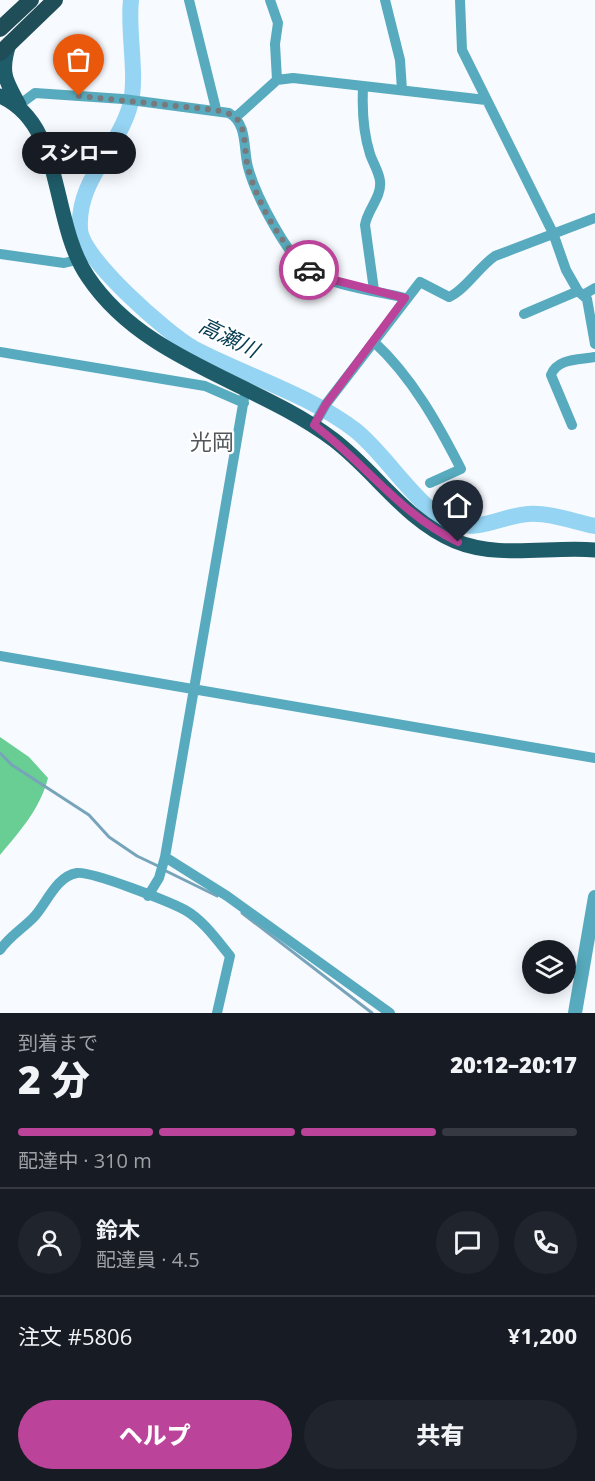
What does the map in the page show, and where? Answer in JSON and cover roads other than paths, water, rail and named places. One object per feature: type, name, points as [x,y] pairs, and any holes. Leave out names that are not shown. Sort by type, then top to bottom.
[{"type":"highway","points":[[0,29],[31,0]]},
{"type":"highway","points":[[5,48],[55,0]]},
{"type":"main road","points":[[5,48],[1,67],[4,79],[19,105],[39,130],[44,142],[63,219],[77,260],[100,294],[127,319],[180,355],[246,387],[314,425],[357,460],[420,521],[458,542],[500,550],[595,550]]},
{"type":"main road","points":[[0,96],[19,105]]},
{"type":"street","points":[[189,0],[216,110]]},
{"type":"street","points":[[270,0],[278,23],[275,44],[277,80]]},
{"type":"street","points":[[385,0],[400,60],[402,90]]},
{"type":"street","points":[[460,0],[462,50],[553,233],[566,270],[580,293],[587,299],[595,344]]},
{"type":"street","points":[[236,117],[277,80],[293,78],[363,88],[486,100]]},
{"type":"street","points":[[363,88],[362,114],[367,143],[380,180],[377,197],[366,215],[365,225],[374,290]]},
{"type":"street","points":[[19,105],[35,93],[123,99],[216,110],[236,117],[242,126],[248,167],[256,191],[278,231],[299,261],[312,273],[405,298]]},
{"type":"street","points":[[314,425],[326,404],[405,298],[420,282],[448,297],[456,294],[469,278],[495,256],[595,218]]},
{"type":"street","points":[[0,254],[64,263],[77,260]]},
{"type":"street","points":[[524,314],[595,288]]},
{"type":"street","points":[[374,342],[390,357],[426,407],[461,469],[430,483]]},
{"type":"street","points":[[0,352],[205,386],[244,404]]},
{"type":"street","points":[[572,425],[551,375],[560,363],[595,357]]},
{"type":"street","points":[[148,896],[159,878],[165,857],[246,387]]},
{"type":"street","points":[[0,656],[595,758]]},
{"type":"street","points":[[165,857],[227,896],[390,1013]]},
{"type":"street","points":[[0,950],[34,918],[58,885],[69,876],[78,873],[99,877],[186,911],[213,934],[230,956],[216,1013]]},
{"type":"street","points":[[575,1013],[595,897]]},
{"type":"waterway","name":"高瀬川","points":[[131,0],[132,97],[123,124],[91,181],[81,212],[80,229],[84,242],[94,258],[127,294],[193,348],[296,395],[355,430],[367,440],[427,506],[453,523],[472,526],[518,515],[536,514],[595,526]]},
{"type":"waterway","points":[[0,753],[12,765],[89,815],[109,837],[137,856],[158,866]]},
{"type":"waterway","points":[[164,870],[217,896]]},
{"type":"waterway","points":[[242,913],[372,1013]]},
{"type":"place","name":"スシロー","points":[[79,96]]},
{"type":"district","name":"光岡","points":[[212,441]]}]
